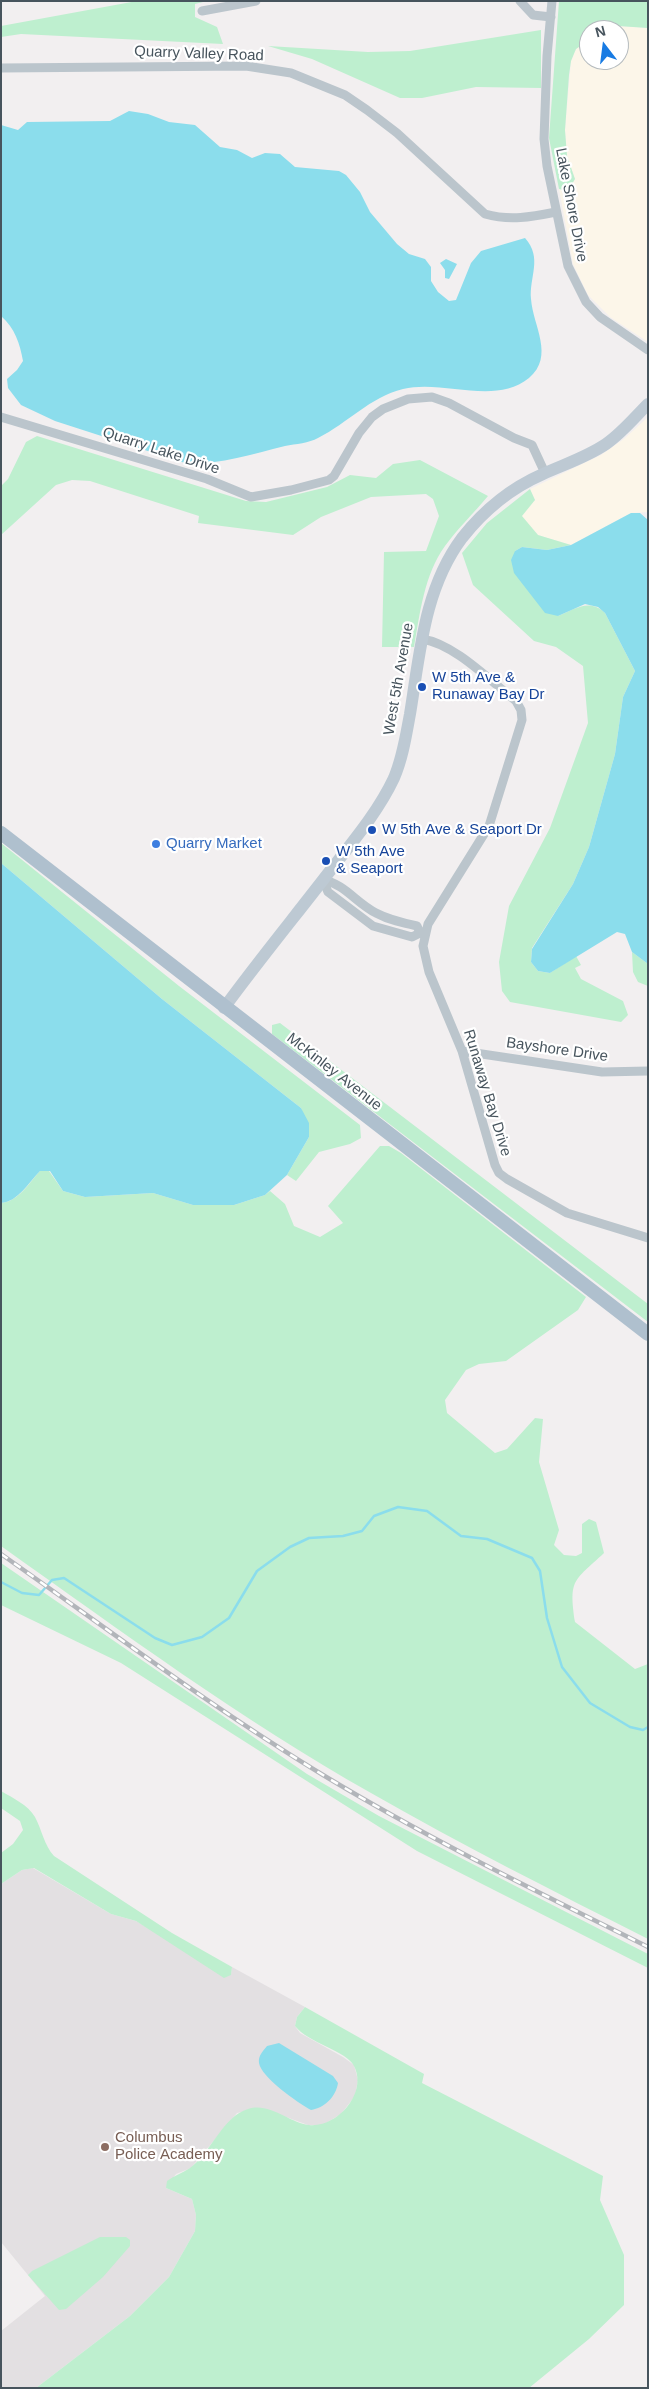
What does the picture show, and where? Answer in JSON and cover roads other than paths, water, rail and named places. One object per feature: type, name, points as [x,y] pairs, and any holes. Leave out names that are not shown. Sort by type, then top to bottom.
[{"type":"main road","name":"West 5th Avenue","points":[[224,1008],[364,828],[395,776],[405,739],[422,639],[437,582],[462,538],[485,512],[506,495],[545,473],[580,459],[608,443],[648,404]]},
{"type":"main road","name":"McKinley Avenue","points":[[1,834],[648,1334]]},
{"type":"street","points":[[202,11],[256,1]]},
{"type":"street","points":[[520,1],[533,14],[552,17]]},
{"type":"street","name":"Lake Shore Drive","points":[[552,1],[547,56],[544,139],[556,212],[568,266],[586,302],[608,324],[648,350]]},
{"type":"street","name":"Quarry Valley Road","points":[[1,68],[246,66],[291,72],[345,95],[367,110],[397,133],[485,214],[515,219],[556,212]]},
{"type":"street","name":"Quarry Lake Drive","points":[[1,417],[207,478],[251,497],[291,490],[328,480],[334,476],[359,433],[372,417],[396,403],[408,399],[432,398],[449,403],[514,438],[532,445],[545,473]]},
{"type":"street","name":"Runaway Bay Drive","points":[[422,639],[433,641],[448,648],[516,701],[521,710],[522,720],[489,826],[422,933],[423,953],[462,1051],[495,1165],[499,1173],[562,1210],[648,1238]]},
{"type":"street","points":[[323,880],[336,882],[374,912],[390,920],[417,926],[422,933]]},
{"type":"street","name":"Bayshore Drive","points":[[462,1051],[602,1072],[648,1071]]},
{"type":"water","points":[[129,111],[148,114],[169,122],[195,125],[220,147],[237,150],[252,158],[265,153],[280,154],[295,167],[339,171],[346,175],[360,192],[370,212],[397,244],[409,254],[425,259],[431,267],[431,281],[438,292],[449,301],[456,300],[471,263],[481,251],[525,238],[530,245],[534,260],[531,299],[542,350],[541,360],[537,369],[529,378],[515,386],[500,390],[484,391],[435,387],[403,389],[380,398],[314,440],[237,458],[200,464],[188,464],[55,421],[21,405],[8,388],[7,379],[23,361],[22,355],[13,331],[1,316],[1,125],[18,130],[27,122],[110,121]]},
{"type":"water","points":[[446,259],[457,264],[449,279],[445,278],[445,270],[440,263]]},
{"type":"water","points":[[631,513],[640,513],[648,520],[648,964],[632,952],[625,934],[617,932],[550,973],[538,971],[531,962],[532,949],[573,884],[589,847],[615,754],[623,697],[635,671],[605,613],[598,607],[585,604],[558,616],[545,613],[514,573],[511,560],[515,551],[522,547],[547,550],[571,545]]},
{"type":"water","points":[[1,863],[162,999],[301,1108],[309,1123],[309,1137],[287,1175],[265,1195],[234,1205],[193,1205],[153,1193],[85,1197],[63,1191],[50,1171],[40,1171],[23,1191],[13,1199],[1,1203]]},
{"type":"water","points":[[279,2043],[333,2076],[338,2083],[335,2093],[329,2101],[311,2110],[281,2089],[266,2075],[259,2063],[260,2056],[267,2046]]},
{"type":"waterway","points":[[1,1582],[22,1593],[39,1595],[52,1580],[64,1578],[155,1638],[172,1645],[202,1637],[229,1618],[257,1571],[290,1547],[309,1538],[343,1536],[362,1531],[374,1516],[398,1507],[427,1511],[461,1536],[487,1539],[532,1558],[540,1571],[547,1618],[562,1667],[590,1703],[630,1727],[643,1730],[648,1727]]},
{"type":"railway","points":[[1,1554],[203,1697],[328,1778],[446,1844],[648,1947]]},
{"type":"place","name":"W 5th Ave & Runaway Bay Dr","points":[[422,687]]},
{"type":"place","name":"W 5th Ave & Seaport Dr","points":[[372,830]]},
{"type":"place","name":"Quarry Market","points":[[156,844]]},
{"type":"place","name":"W 5th Ave & Seaport","points":[[326,861]]},
{"type":"place","name":"Columbus Police Academy","points":[[105,2147]]}]
